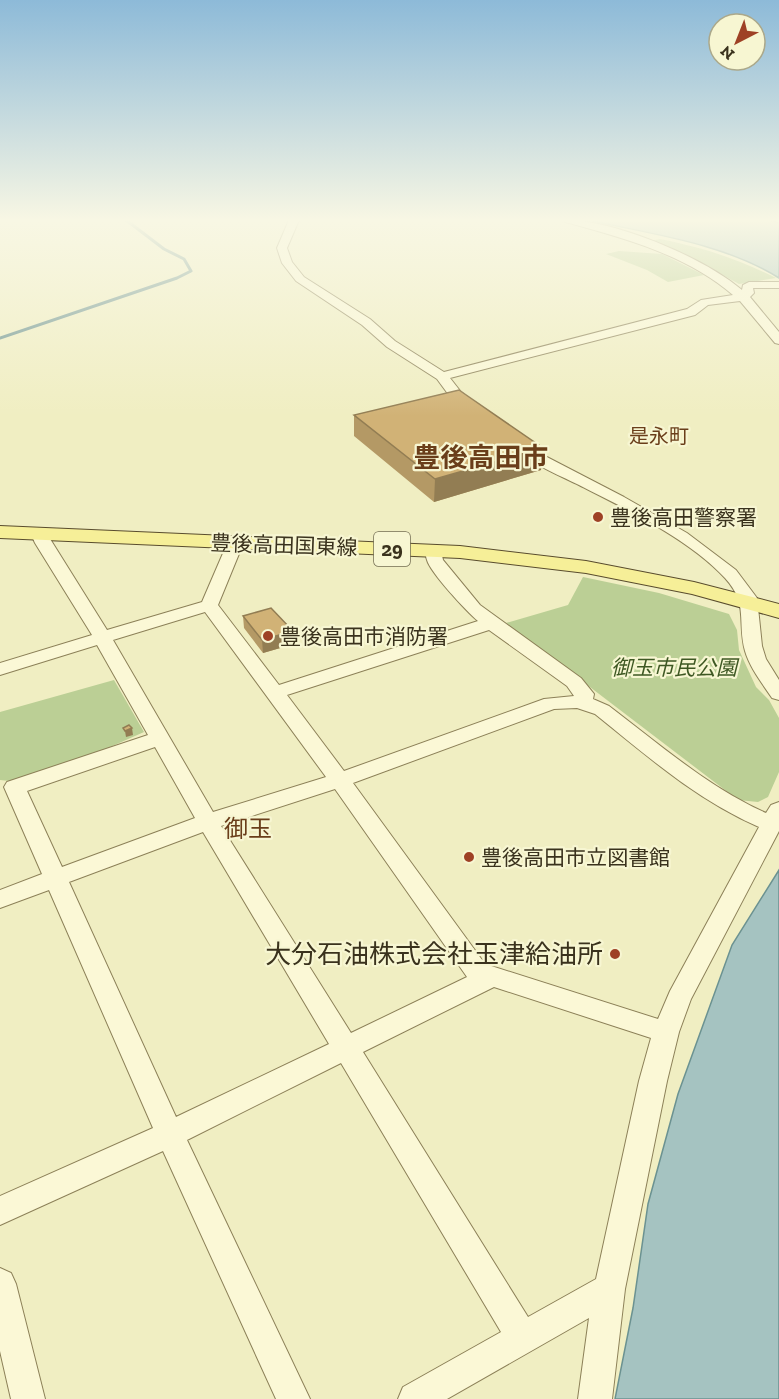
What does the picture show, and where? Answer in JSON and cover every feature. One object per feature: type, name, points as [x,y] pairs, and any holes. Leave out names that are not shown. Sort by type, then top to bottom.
[{"type":"main road","name":"豊後高田国東線","points":[[0,532],[235,544],[434,550],[586,567],[694,588],[779,611]]},
{"type":"street","points":[[310,285],[366,322],[391,344],[441,376],[456,395],[489,421]]},
{"type":"street","points":[[728,285],[744,297],[779,340]]},
{"type":"street","points":[[441,376],[691,312],[705,302],[744,297],[748,293],[749,285]]},
{"type":"street","points":[[506,433],[538,458],[659,524],[694,546],[734,577],[750,603],[755,655],[779,694]]},
{"type":"street","points":[[39,534],[102,637],[208,822],[523,1338]]},
{"type":"street","points":[[209,605],[235,544]]},
{"type":"street","points":[[434,550],[435,561],[474,609],[574,682],[584,694],[583,702]]},
{"type":"street","points":[[0,669],[209,605]]},
{"type":"street","points":[[209,605],[340,780],[476,971],[666,1032]]},
{"type":"street","points":[[273,693],[491,623]]},
{"type":"street","points":[[0,899],[208,822],[340,780],[551,703],[583,702],[612,716],[722,800],[775,817],[679,998],[666,1032],[653,1081],[609,1289],[595,1399]]},
{"type":"street","points":[[159,739],[15,787],[170,1134],[293,1399]]},
{"type":"street","points":[[0,1211],[170,1134],[493,976]]},
{"type":"street","points":[[0,1284],[28,1399]]},
{"type":"street","points":[[415,1399],[609,1289]]},
{"type":"green space","name":"御玉市民公園","points":[[583,577],[659,593],[729,614],[737,630],[739,650],[756,687],[769,700],[779,718],[779,772],[768,797],[758,802],[738,800],[506,623],[568,605]]},
{"type":"green space","points":[[114,680],[144,732],[29,783],[0,780],[0,712]]},
{"type":"water","points":[[779,870],[779,1399],[615,1399],[633,1308],[648,1204],[678,1094],[732,945]]},
{"type":"building","points":[[459,390],[543,448],[435,479],[354,415]]},
{"type":"building","points":[[271,608],[293,631],[262,640],[243,616]]},
{"type":"building","points":[[129,725],[132,728],[125,731],[123,728]]},
{"type":"waterway","points":[[0,338],[156,285]]},
{"type":"place","name":"豊後高田警察署","points":[[598,517]]},
{"type":"place","name":"豊後高田市消防署","points":[[268,636]]},
{"type":"place","name":"豊後高田市立図書館","points":[[469,857]]},
{"type":"place","name":"大分石油株式会社玉津給油所","points":[[615,954]]},
{"type":"district","name":"是永町","points":[[659,436]]},
{"type":"district","name":"豊後高田市","points":[[481,458]]},
{"type":"district","name":"御玉","points":[[248,828]]}]
